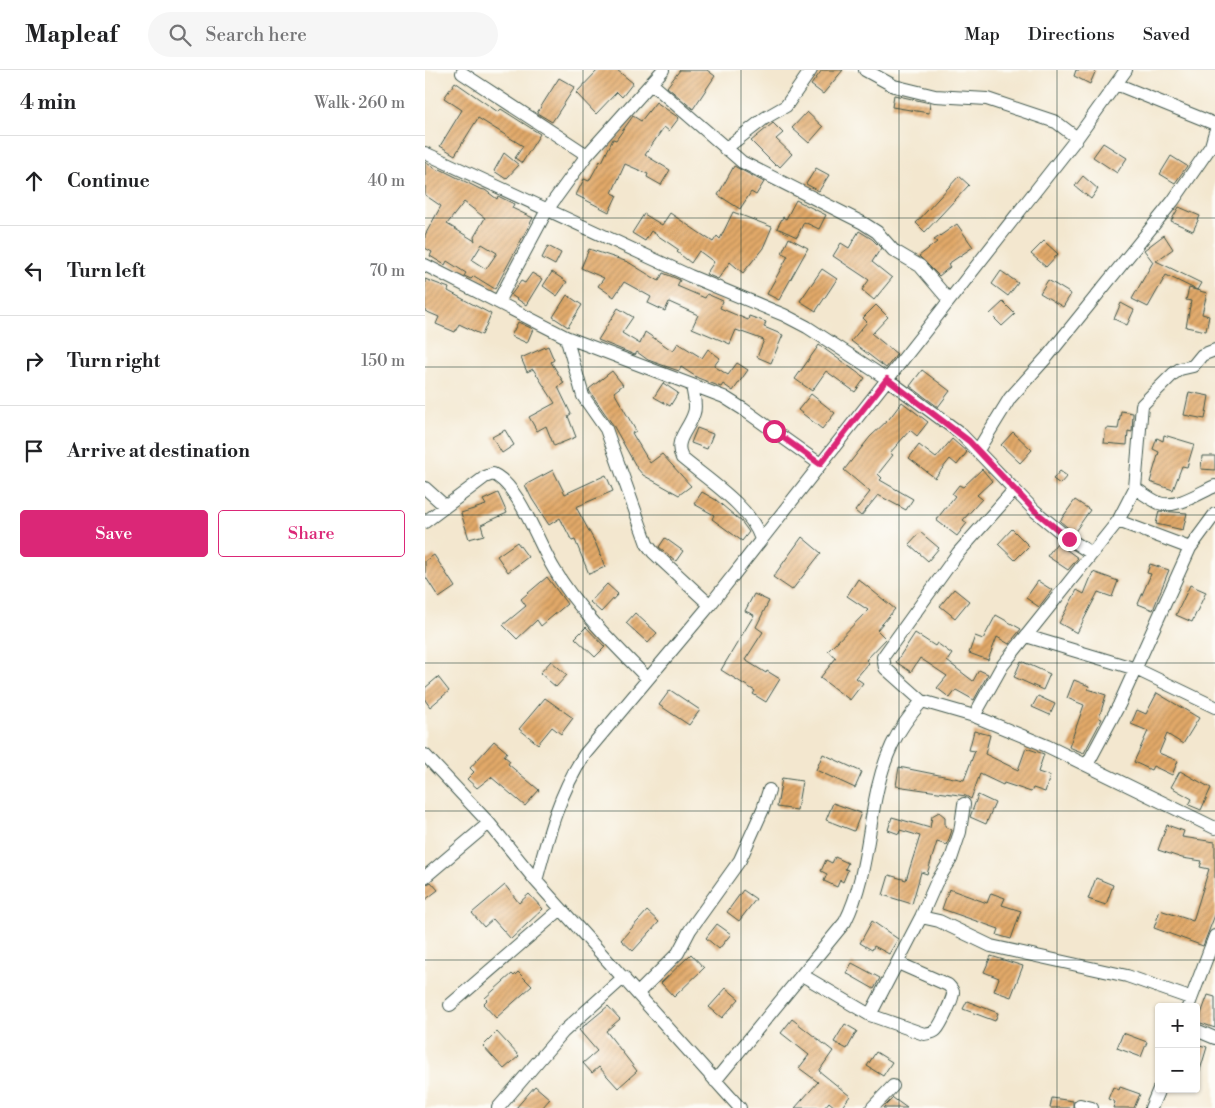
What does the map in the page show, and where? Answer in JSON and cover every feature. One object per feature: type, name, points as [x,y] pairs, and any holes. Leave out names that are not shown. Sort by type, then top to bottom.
[{"type":"street","points":[[498,302],[547,210],[587,155],[663,70]]},
{"type":"street","points":[[725,149],[765,118],[786,106],[811,70]]},
{"type":"street","points":[[865,70],[877,78],[902,88],[935,96],[987,99],[1057,122],[1077,138]]},
{"type":"street","points":[[536,881],[552,819],[575,769],[710,605],[1077,138],[1126,70]]},
{"type":"street","points":[[462,73],[587,155]]},
{"type":"street","points":[[651,84],[742,162],[863,223],[877,232],[893,250],[920,266],[949,299]]},
{"type":"street","points":[[1116,84],[1215,124]]},
{"type":"street","points":[[978,450],[1010,398],[1047,357],[1173,201],[1211,146],[1215,132]]},
{"type":"street","points":[[425,153],[690,276],[785,315],[887,379],[960,433],[1046,521],[1091,553]]},
{"type":"street","points":[[425,265],[566,337],[724,397],[820,464]]},
{"type":"street","points":[[566,337],[583,396],[606,429],[647,544],[653,552],[710,605]]},
{"type":"street","points":[[974,716],[1002,666],[1118,521],[1135,488],[1142,405],[1173,374],[1180,369],[1193,366],[1202,355],[1215,350]]},
{"type":"street","points":[[692,385],[694,413],[678,443],[678,451],[682,458],[719,488],[753,521],[761,539]]},
{"type":"street","points":[[425,522],[485,477],[493,474],[500,477],[517,500],[559,577],[613,643],[648,679]]},
{"type":"street","points":[[1135,488],[1159,503],[1168,504],[1176,503],[1215,486]]},
{"type":"street","points":[[425,488],[445,506]]},
{"type":"street","points":[[1014,490],[958,553],[883,657],[885,668],[922,701],[974,716],[1047,746],[1215,828]]},
{"type":"street","points":[[1087,766],[1136,669],[1190,548],[1215,514]]},
{"type":"street","points":[[1118,521],[1190,548]]},
{"type":"street","points":[[1026,636],[1136,669],[1215,707]]},
{"type":"street","points":[[715,1081],[845,922],[853,907],[882,774],[891,746],[904,722],[922,701]]},
{"type":"street","points":[[425,755],[489,823],[536,881],[624,977],[739,1108]]},
{"type":"street","points":[[638,993],[678,953],[690,930],[740,860],[760,816],[769,790]]},
{"type":"street","points":[[870,1015],[898,963],[936,883],[951,859],[960,832],[964,804]]},
{"type":"street","points":[[425,877],[489,823]]},
{"type":"street","points":[[450,1005],[561,909]]},
{"type":"street","points":[[921,917],[939,920],[991,946],[1127,976],[1189,1002],[1215,936]]},
{"type":"street","points":[[802,975],[870,1015],[924,1034],[938,1028],[953,993],[952,989],[948,985],[898,963]]},
{"type":"street","points":[[498,1108],[563,1032],[624,977]]},
{"type":"street","points":[[1200,1032],[1215,1038]]},
{"type":"street","points":[[872,1108],[893,1086]]},
{"type":"street","points":[[1151,1108],[1157,1093]]},
{"type":"building","points":[[598,70],[617,70],[633,83],[622,97],[617,92],[596,114],[576,93]]},
{"type":"building","points":[[680,70],[707,70],[715,76],[693,109],[667,87]]},
{"type":"building","points":[[822,70],[843,70],[823,94],[811,85]]},
{"type":"building","points":[[1076,70],[1096,70],[1090,84],[1074,76]]},
{"type":"building","points":[[559,78],[575,87],[552,122],[537,113]]},
{"type":"building","points":[[455,82],[498,112],[501,109],[540,134],[522,163],[515,158],[523,146],[478,118],[455,155],[440,146],[462,110],[444,98]]},
{"type":"building","points":[[894,95],[930,103],[929,113],[892,107]]},
{"type":"building","points":[[656,102],[679,118],[669,131],[664,127],[645,155],[670,170],[661,185],[647,177],[648,174],[625,164],[612,193],[617,195],[609,212],[576,195],[584,179],[589,181],[600,161],[602,162],[613,139],[616,140],[633,116],[641,121]]},
{"type":"building","points":[[807,112],[823,127],[809,143],[792,128]]},
{"type":"building","points":[[773,123],[783,133],[776,139],[792,154],[780,167],[777,164],[776,166],[751,141]]},
{"type":"building","points":[[1103,143],[1127,158],[1117,173],[1093,157]]},
{"type":"building","points":[[504,153],[519,165],[506,179],[494,171]]},
{"type":"building","points":[[1171,156],[1187,166],[1175,183],[1160,174]]},
{"type":"building","points":[[425,162],[439,171],[440,169],[485,190],[497,199],[498,196],[514,204],[512,208],[533,218],[495,289],[474,276],[471,279],[464,276],[466,273],[447,261],[445,265],[430,256],[432,252],[425,248],[425,235],[441,206],[425,195]],"holes":[[[464,202],[485,218],[474,237],[475,241],[447,224]],[[482,244],[497,253],[486,269],[472,260]]]},
{"type":"building","points":[[734,166],[764,182],[756,195],[751,192],[740,209],[718,195]]},
{"type":"building","points":[[816,168],[829,175],[819,191],[806,184]]},
{"type":"building","points":[[959,176],[969,185],[925,232],[916,223]]},
{"type":"building","points":[[1083,176],[1098,189],[1091,199],[1075,186]]},
{"type":"building","points":[[796,200],[826,215],[819,229],[804,222],[797,237],[777,228],[783,217],[786,219]]},
{"type":"building","points":[[1179,207],[1200,216],[1193,231],[1171,221]]},
{"type":"building","points":[[733,212],[772,227],[763,248],[743,273],[730,262],[718,279],[706,274],[714,262],[699,251],[691,263],[677,252],[679,250],[651,231],[645,241],[632,233],[644,214],[662,225],[670,213],[713,242],[717,236],[720,239]]},
{"type":"building","points":[[957,224],[973,247],[948,264],[950,267],[939,276],[919,256],[937,242],[934,240]]},
{"type":"building","points":[[859,231],[872,239],[881,248],[872,262],[892,278],[874,300],[862,290],[869,280],[833,256],[841,243],[849,248]]},
{"type":"building","points":[[1164,235],[1173,249],[1156,261],[1201,283],[1197,290],[1166,275],[1148,307],[1132,299],[1153,262],[1144,250]]},
{"type":"building","points":[[789,238],[808,248],[779,300],[767,294],[788,256],[782,253]]},
{"type":"building","points":[[1044,241],[1058,254],[1046,267],[1031,254]]},
{"type":"building","points":[[548,246],[561,253],[555,265],[542,258]]},
{"type":"building","points":[[589,249],[628,262],[659,281],[663,273],[680,280],[677,286],[705,298],[707,294],[723,301],[720,308],[748,320],[749,316],[766,322],[764,327],[783,335],[771,363],[757,357],[764,340],[736,330],[730,344],[692,328],[698,315],[669,302],[665,311],[648,303],[651,297],[624,282],[614,297],[598,286],[604,278],[581,268]]},
{"type":"building","points":[[822,269],[837,279],[816,311],[800,301]]},
{"type":"building","points":[[1001,271],[1018,283],[1008,296],[992,284]]},
{"type":"building","points":[[552,272],[567,282],[557,296],[543,286]]},
{"type":"building","points":[[532,273],[542,279],[526,305],[511,295],[521,281],[525,283]]},
{"type":"building","points":[[425,279],[449,288],[448,291],[491,314],[482,335],[459,324],[455,332],[436,324],[439,317],[425,311]]},
{"type":"building","points":[[1048,280],[1071,294],[1063,307],[1040,293]]},
{"type":"building","points":[[1189,288],[1207,293],[1202,314],[1209,316],[1206,331],[1186,327],[1191,301],[1186,300]]},
{"type":"building","points":[[567,295],[582,305],[568,327],[553,317]]},
{"type":"building","points":[[1003,302],[1015,314],[1002,326],[990,314]]},
{"type":"building","points":[[1121,303],[1134,310],[1127,325],[1114,319]]},
{"type":"building","points":[[876,305],[888,317],[872,334],[897,354],[886,368],[851,341],[867,322],[863,318]]},
{"type":"building","points":[[618,308],[633,317],[622,333],[640,344],[645,332],[673,351],[678,343],[702,358],[708,349],[720,358],[714,366],[728,375],[737,363],[748,370],[733,391],[723,384],[721,387],[698,378],[681,367],[679,371],[648,360],[637,352],[635,355],[598,340]]},
{"type":"building","points":[[518,322],[533,329],[527,343],[511,336]]},
{"type":"building","points":[[819,345],[865,378],[855,392],[826,371],[812,391],[795,379]]},
{"type":"building","points":[[548,346],[554,360],[551,362],[564,383],[558,387],[571,414],[568,416],[576,437],[554,446],[546,426],[537,431],[529,417],[555,403],[533,369],[527,372],[521,358]]},
{"type":"building","points":[[922,370],[950,391],[938,407],[910,386]]},
{"type":"building","points":[[612,371],[623,385],[614,392],[636,431],[632,433],[650,463],[662,454],[691,486],[679,495],[643,475],[637,468],[613,425],[590,392],[589,389]]},
{"type":"building","points":[[663,383],[678,393],[670,406],[654,397]]},
{"type":"building","points":[[1189,392],[1209,396],[1205,419],[1184,415]]},
{"type":"building","points":[[811,394],[835,413],[822,429],[798,410]]},
{"type":"building","points":[[902,402],[928,422],[917,436],[910,430],[890,453],[893,455],[878,474],[882,478],[880,480],[913,499],[906,510],[878,495],[861,516],[855,511],[870,492],[844,470],[870,437],[889,419]]},
{"type":"building","points":[[1121,411],[1133,413],[1132,432],[1128,431],[1127,445],[1104,443],[1106,428],[1118,429]]},
{"type":"building","points":[[697,428],[713,434],[707,449],[691,443]]},
{"type":"building","points":[[505,430],[514,445],[502,453],[492,437]]},
{"type":"building","points":[[1013,432],[1032,450],[1020,463],[1001,445]]},
{"type":"building","points":[[1164,435],[1194,444],[1187,467],[1182,466],[1173,490],[1150,482],[1159,452],[1153,449],[1157,438],[1163,441]]},
{"type":"building","points":[[952,439],[967,452],[957,465],[950,459],[935,478],[909,458],[919,445],[936,458]]},
{"type":"building","points":[[1202,456],[1215,456],[1215,470],[1201,469]]},
{"type":"building","points":[[982,469],[992,481],[977,495],[982,499],[963,520],[967,523],[957,536],[936,520],[955,496],[952,494],[959,485],[963,487]]},
{"type":"building","points":[[553,470],[565,494],[606,475],[613,491],[576,507],[596,544],[605,567],[589,574],[575,540],[572,541],[560,518],[549,525],[532,499],[525,485]]},
{"type":"building","points":[[1060,471],[1067,476],[1060,484],[1053,479]]},
{"type":"building","points":[[702,492],[716,500],[741,521],[749,532],[742,541],[712,519],[714,515],[694,504]]},
{"type":"building","points":[[498,493],[507,513],[481,525],[484,535],[469,539],[461,513],[486,505],[483,500]]},
{"type":"building","points":[[1075,500],[1090,510],[1074,533],[1060,521]]},
{"type":"building","points":[[1159,511],[1187,513],[1183,530],[1156,524]]},
{"type":"building","points":[[1012,529],[1029,546],[1015,560],[998,544]]},
{"type":"building","points":[[920,532],[939,548],[928,561],[909,544]]},
{"type":"building","points":[[802,537],[821,553],[792,590],[773,577]]},
{"type":"building","points":[[665,538],[683,551],[676,561],[659,547]]},
{"type":"building","points":[[517,542],[528,557],[508,572],[497,556]]},
{"type":"building","points":[[1057,543],[1078,558],[1068,570],[1047,556]]},
{"type":"building","points":[[434,555],[455,587],[439,598],[425,576],[425,561]]},
{"type":"building","points":[[1150,564],[1169,570],[1153,610],[1138,604],[1151,574],[1147,573]]},
{"type":"building","points":[[1093,572],[1118,581],[1112,597],[1098,592],[1077,633],[1059,623],[1077,590],[1084,594]]},
{"type":"building","points":[[547,577],[567,604],[541,626],[537,620],[517,639],[503,625],[526,606],[521,599]]},
{"type":"building","points":[[858,579],[895,609],[877,630],[886,639],[866,660],[869,663],[856,678],[863,683],[850,700],[820,678],[836,658],[828,651],[868,610],[847,596]]},
{"type":"building","points":[[1038,581],[1052,590],[1039,607],[1026,598]]},
{"type":"building","points":[[607,584],[618,594],[601,612],[590,602]]},
{"type":"building","points":[[1190,585],[1206,592],[1192,622],[1176,615]]},
{"type":"building","points":[[954,589],[969,601],[955,618],[940,606]]},
{"type":"building","points":[[754,594],[769,601],[756,627],[763,632],[745,660],[780,679],[766,702],[753,694],[755,691],[721,670],[754,615],[745,611]]},
{"type":"building","points":[[635,613],[657,633],[648,643],[626,623]]},
{"type":"building","points":[[996,615],[1021,629],[1009,644],[997,637],[988,660],[969,653],[975,636],[983,639]]},
{"type":"building","points":[[586,627],[605,647],[595,657],[575,638]]},
{"type":"building","points":[[915,633],[935,646],[937,643],[952,654],[947,661],[973,681],[979,670],[988,674],[974,700],[956,690],[950,698],[937,688],[947,676],[920,658],[911,672],[896,662]]},
{"type":"building","points":[[551,661],[567,675],[556,687],[540,673]]},
{"type":"building","points":[[1021,661],[1050,674],[1043,690],[1014,677]]},
{"type":"building","points":[[438,677],[449,691],[430,707],[425,700],[425,688]]},
{"type":"building","points":[[1074,680],[1089,686],[1088,689],[1106,695],[1099,718],[1102,719],[1084,753],[1069,747],[1084,705],[1067,698]]},
{"type":"building","points":[[670,690],[700,710],[689,725],[659,705]]},
{"type":"building","points":[[1157,693],[1199,718],[1183,744],[1167,734],[1159,753],[1178,761],[1172,775],[1153,766],[1151,770],[1134,762],[1148,731],[1131,724],[1137,710],[1146,714]]},
{"type":"building","points":[[1038,696],[1055,704],[1050,715],[1032,707]]},
{"type":"building","points":[[545,698],[573,718],[561,734],[552,727],[538,744],[519,729]]},
{"type":"building","points":[[974,731],[990,735],[985,754],[1018,770],[1026,748],[1044,754],[1038,772],[1050,776],[1045,792],[1033,788],[1031,792],[1004,783],[1003,785],[980,774],[971,799],[966,796],[896,786],[899,767],[964,780],[975,751],[969,750]]},
{"type":"building","points":[[494,741],[507,752],[504,756],[510,761],[508,764],[539,790],[525,806],[491,777],[477,788],[467,779],[474,772],[470,768]]},
{"type":"building","points":[[823,754],[862,772],[855,788],[816,770]]},
{"type":"building","points":[[1180,771],[1211,788],[1201,810],[1189,805],[1192,799],[1171,787]]},
{"type":"building","points":[[782,778],[802,781],[797,810],[777,807]]},
{"type":"building","points":[[978,795],[995,803],[986,824],[970,817]]},
{"type":"building","points":[[833,803],[861,813],[854,831],[826,820]]},
{"type":"building","points":[[939,812],[945,817],[945,826],[952,830],[947,845],[937,842],[927,874],[921,872],[912,904],[883,895],[889,875],[906,880],[920,836],[900,830],[899,834],[888,830],[892,817],[930,828],[932,816]]},
{"type":"building","points":[[1167,825],[1184,831],[1182,837],[1215,842],[1215,915],[1203,946],[1154,928],[1160,910],[1193,921],[1209,869],[1200,867],[1202,861],[1182,858],[1158,850]]},
{"type":"building","points":[[835,857],[848,863],[845,869],[848,870],[843,882],[840,880],[837,887],[824,881],[827,874],[821,871],[826,860],[832,863]]},
{"type":"building","points":[[1096,878],[1113,885],[1106,905],[1088,899]]},
{"type":"building","points":[[431,882],[438,890],[425,900],[425,885]]},
{"type":"building","points":[[505,885],[519,903],[529,894],[543,909],[511,939],[493,919],[484,927],[472,913]]},
{"type":"building","points":[[949,889],[987,903],[991,893],[1005,898],[1002,905],[1021,911],[1011,939],[997,935],[999,929],[942,909]]},
{"type":"building","points":[[743,890],[756,899],[739,921],[727,912]]},
{"type":"building","points":[[647,911],[659,922],[633,951],[621,940]]},
{"type":"building","points":[[872,921],[898,939],[889,954],[874,946],[872,950],[860,943]]},
{"type":"building","points":[[717,924],[731,934],[719,949],[706,938]]},
{"type":"building","points":[[691,954],[704,968],[674,997],[661,983]]},
{"type":"building","points":[[991,956],[1023,966],[1011,997],[994,991],[999,978],[984,972]]},
{"type":"building","points":[[852,963],[880,978],[874,989],[846,973]]},
{"type":"building","points":[[518,972],[532,986],[496,1018],[483,1004],[487,1000],[485,998],[512,974],[514,976]]},
{"type":"building","points":[[726,988],[739,999],[722,1018],[709,1007]]},
{"type":"building","points":[[1208,995],[1215,997],[1215,1028],[1200,1023],[1200,1017]]},
{"type":"building","points":[[967,1001],[998,1013],[995,1021],[963,1009]]},
{"type":"building","points":[[608,1006],[620,1019],[606,1031],[637,1071],[618,1088],[599,1067],[592,1073],[583,1063],[597,1051],[579,1030]]},
{"type":"building","points":[[792,1019],[833,1051],[819,1071],[850,1096],[841,1108],[836,1108],[829,1102],[824,1108],[795,1108],[818,1082],[799,1068],[809,1055],[781,1033]]},
{"type":"building","points":[[845,1024],[857,1031],[847,1049],[834,1042]]},
{"type":"building","points":[[497,1032],[519,1056],[504,1069],[483,1046]]},
{"type":"building","points":[[1123,1033],[1147,1042],[1141,1057],[1117,1048]]},
{"type":"building","points":[[1200,1045],[1207,1047],[1200,1070]]},
{"type":"building","points":[[876,1052],[892,1062],[883,1076],[867,1066]]},
{"type":"building","points":[[535,1086],[550,1099],[542,1108],[516,1108]]},
{"type":"building","points":[[1113,1087],[1119,1090],[1120,1087],[1140,1094],[1134,1108],[1113,1108],[1115,1102],[1108,1099]]},
{"type":"building","points":[[893,1098],[907,1108],[883,1108]]},
{"type":"building","points":[[1052,1098],[1073,1101],[1073,1108],[1050,1108]]},
{"type":"route","points":[[774,431],[820,464],[887,379],[960,433],[1035,511],[1069,539]]}]
